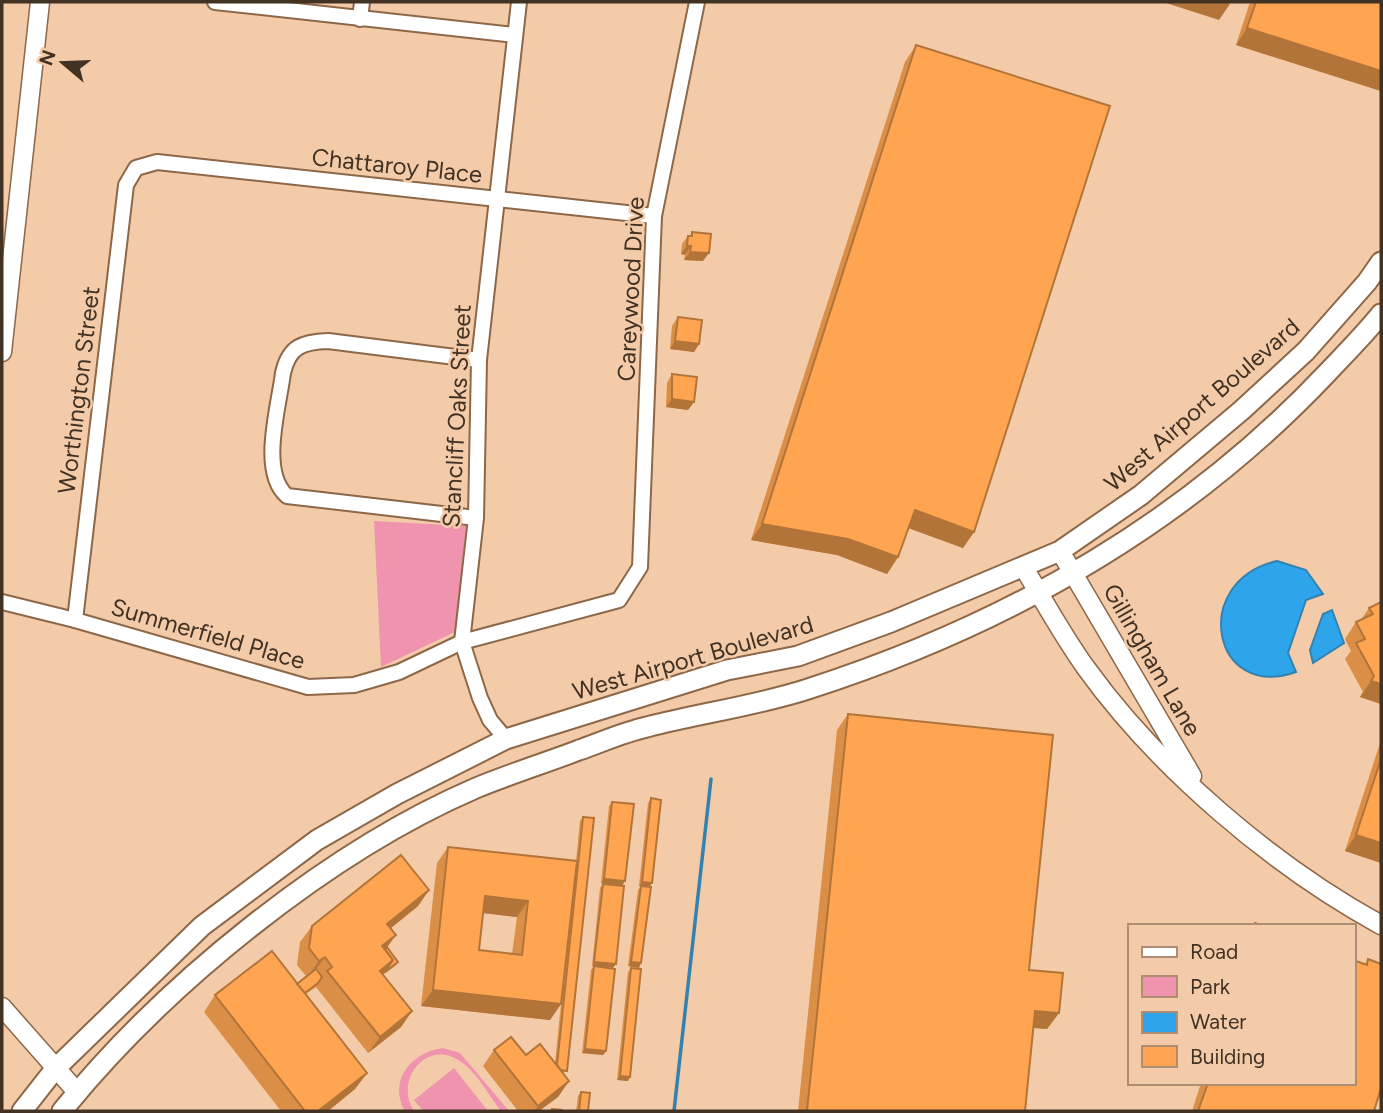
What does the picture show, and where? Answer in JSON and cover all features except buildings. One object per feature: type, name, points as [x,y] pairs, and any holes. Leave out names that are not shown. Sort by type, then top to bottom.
[{"type":"main road","name":"West Airport Boulevard","points":[[22,1111],[55,1069],[202,926],[317,840],[397,794],[506,739],[727,670],[798,656],[1024,568],[1060,551],[1141,495],[1242,410],[1306,351],[1381,262]]},
{"type":"main road","points":[[62,1111],[117,1048],[184,983],[268,914],[358,853],[428,812],[517,771],[644,727],[804,690],[889,660],[1040,594],[1152,524],[1231,463],[1297,405],[1381,314]]},
{"type":"main road","points":[[635,698],[644,727]]},
{"type":"main road","points":[[506,739],[517,771]]},
{"type":"main road","points":[[250,890],[268,914]]},
{"type":"street","points":[[2,352],[40,2]]},
{"type":"street","points":[[215,2],[514,35]]},
{"type":"street","points":[[360,19],[362,2]]},
{"type":"street","name":"Stancliff Oaks Street","points":[[506,739],[485,709],[462,642],[476,518],[479,360],[519,2]]},
{"type":"street","name":"Careywood Drive","points":[[642,541],[654,216],[696,2]]},
{"type":"street","name":"Chattaroy Place","points":[[136,168],[157,162],[654,216]]},
{"type":"street","name":"Worthington Street","points":[[75,620],[126,185],[136,168]]},
{"type":"street","points":[[476,518],[287,496],[279,489],[271,466],[286,358],[296,346],[309,341],[328,341],[479,360]]},
{"type":"street","name":"Summerfield Place","points":[[2,602],[75,620],[308,687],[354,685],[399,672],[462,642],[619,600],[640,567],[642,541]]},
{"type":"street","name":"Gillingham Lane","points":[[1060,551],[1202,794]]},
{"type":"street","name":"Gillingham Lane","points":[[1024,568],[1094,678],[1143,737],[1255,842],[1350,908],[1381,925]]},
{"type":"street","points":[[2,1007],[78,1092]]},
{"type":"green space","points":[[374,521],[466,526],[455,632],[381,667]]},
{"type":"green space","points":[[443,1048],[460,1053],[509,1111],[501,1111],[465,1064],[446,1055],[435,1055],[417,1066],[411,1076],[409,1099],[414,1111],[405,1111],[399,1089],[406,1069],[422,1055]]},
{"type":"green space","points":[[454,1068],[488,1111],[423,1111],[414,1100]]},
{"type":"water","points":[[1277,561],[1306,570],[1323,594],[1306,600],[1288,653],[1296,672],[1267,677],[1245,670],[1230,655],[1222,635],[1222,613],[1231,591],[1249,573]]},
{"type":"water","points":[[1332,610],[1344,643],[1313,663],[1310,650],[1323,614]]},
{"type":"waterway","points":[[674,1111],[711,779]]}]
